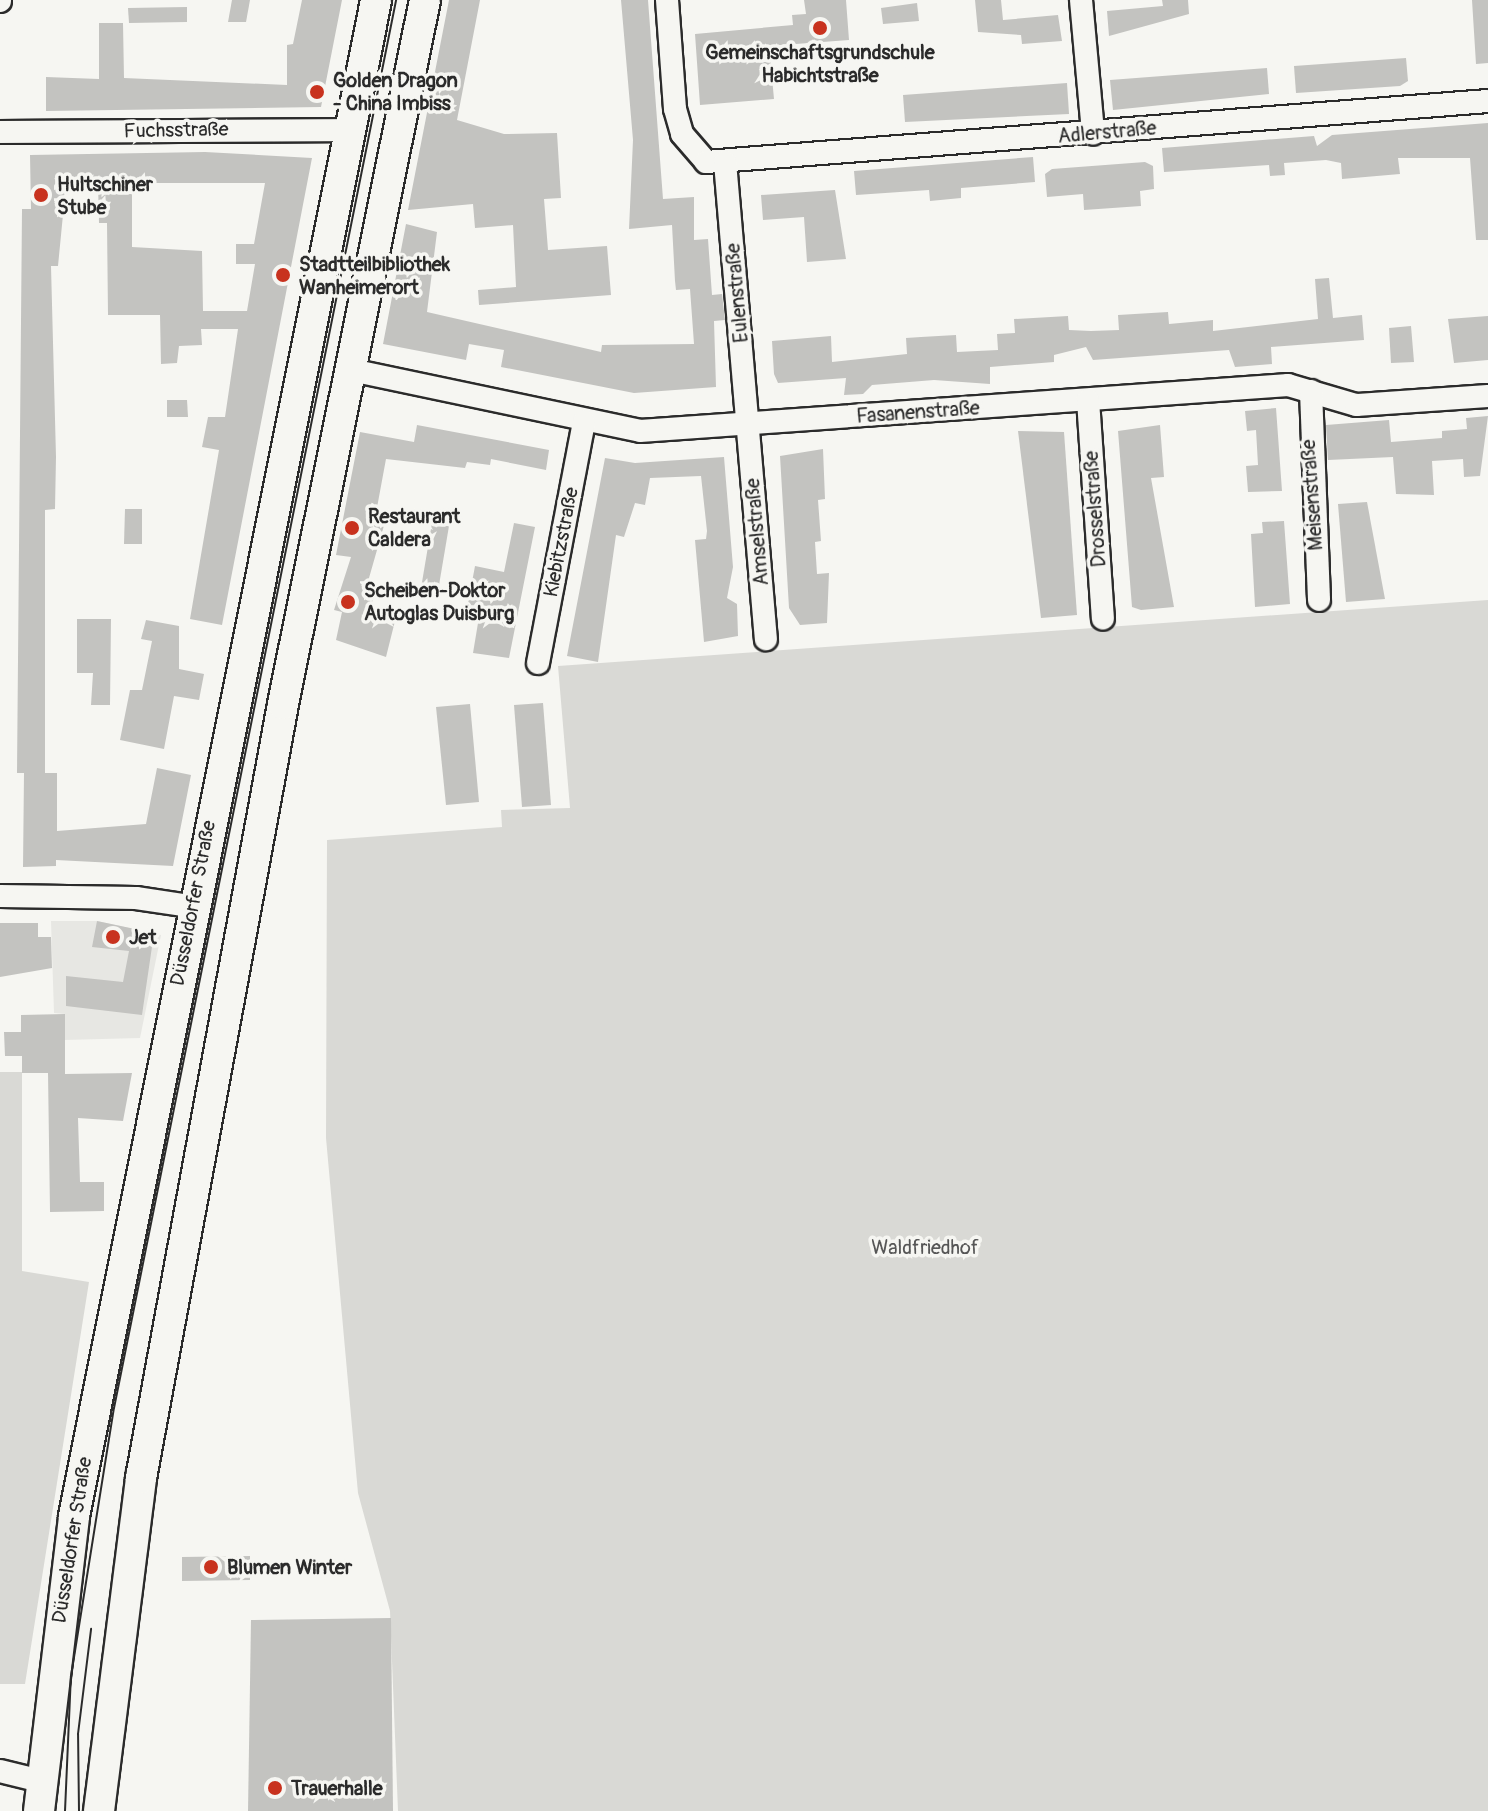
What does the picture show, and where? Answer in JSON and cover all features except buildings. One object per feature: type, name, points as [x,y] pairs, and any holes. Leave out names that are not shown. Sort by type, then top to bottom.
[{"type":"main road","name":"Düsseldorfer Straße","points":[[40,1796],[74,1516],[190,906],[353,130],[376,0]]},
{"type":"main road","points":[[99,1811],[141,1478],[351,370],[425,0]]},
{"type":"street","points":[[667,0],[682,134],[706,162],[725,162]]},
{"type":"street","points":[[1081,0],[1093,133]]},
{"type":"street","name":"Adlerstraße","points":[[725,162],[1488,101]]},
{"type":"street","name":"Fuchsstraße","points":[[0,132],[353,130]]},
{"type":"street","name":"Eulenstraße","points":[[725,162],[748,424]]},
{"type":"street","name":"Fasanenstraße","points":[[351,370],[640,431],[1288,385],[1356,405],[1488,396]]},
{"type":"street","name":"Meisenstraße","points":[[1311,391],[1319,600]]},
{"type":"street","name":"Drosselstraße","points":[[1088,400],[1103,618]]},
{"type":"street","name":"Kiebitzstraße","points":[[538,663],[584,421]]},
{"type":"street","name":"Amselstraße","points":[[748,424],[766,639]]},
{"type":"street","points":[[0,896],[136,898],[190,906]]},
{"type":"street","points":[[0,1771],[40,1796]]},
{"type":"shaded area","points":[[51,921],[97,921],[161,935],[140,1038],[64,1040],[65,1014],[54,1013]]},
{"type":"green space","name":"Waldfriedhof","points":[[1488,600],[1488,1811],[398,1811],[390,1611],[358,1493],[326,1138],[327,840],[502,827],[501,810],[570,808],[558,666]]},
{"type":"green space","points":[[0,1072],[22,1072],[22,1271],[89,1282],[25,1684],[0,1684]]},
{"type":"tram line","points":[[65,1811],[71,1676],[114,1408],[396,0]]},
{"type":"tram line","points":[[79,1811],[78,1734],[91,1629]]},
{"type":"place","name":"Gemeinschaftsgrundschule Habichtstraße","points":[[820,28]]},
{"type":"place","name":"Golden Dragon - China Imbiss","points":[[317,92]]},
{"type":"place","name":"Hultschiner Stube","points":[[41,195]]},
{"type":"place","name":"Stadtteilbibliothek Wanheimerort","points":[[283,275]]},
{"type":"place","name":"Restaurant Caldera","points":[[352,528]]},
{"type":"place","name":"Scheiben-Doktor Autoglas Duisburg","points":[[348,602]]},
{"type":"place","name":"Jet","points":[[113,937]]},
{"type":"place","name":"Blumen Winter","points":[[211,1567]]},
{"type":"place","name":"Trauerhalle","points":[[275,1788]]}]
